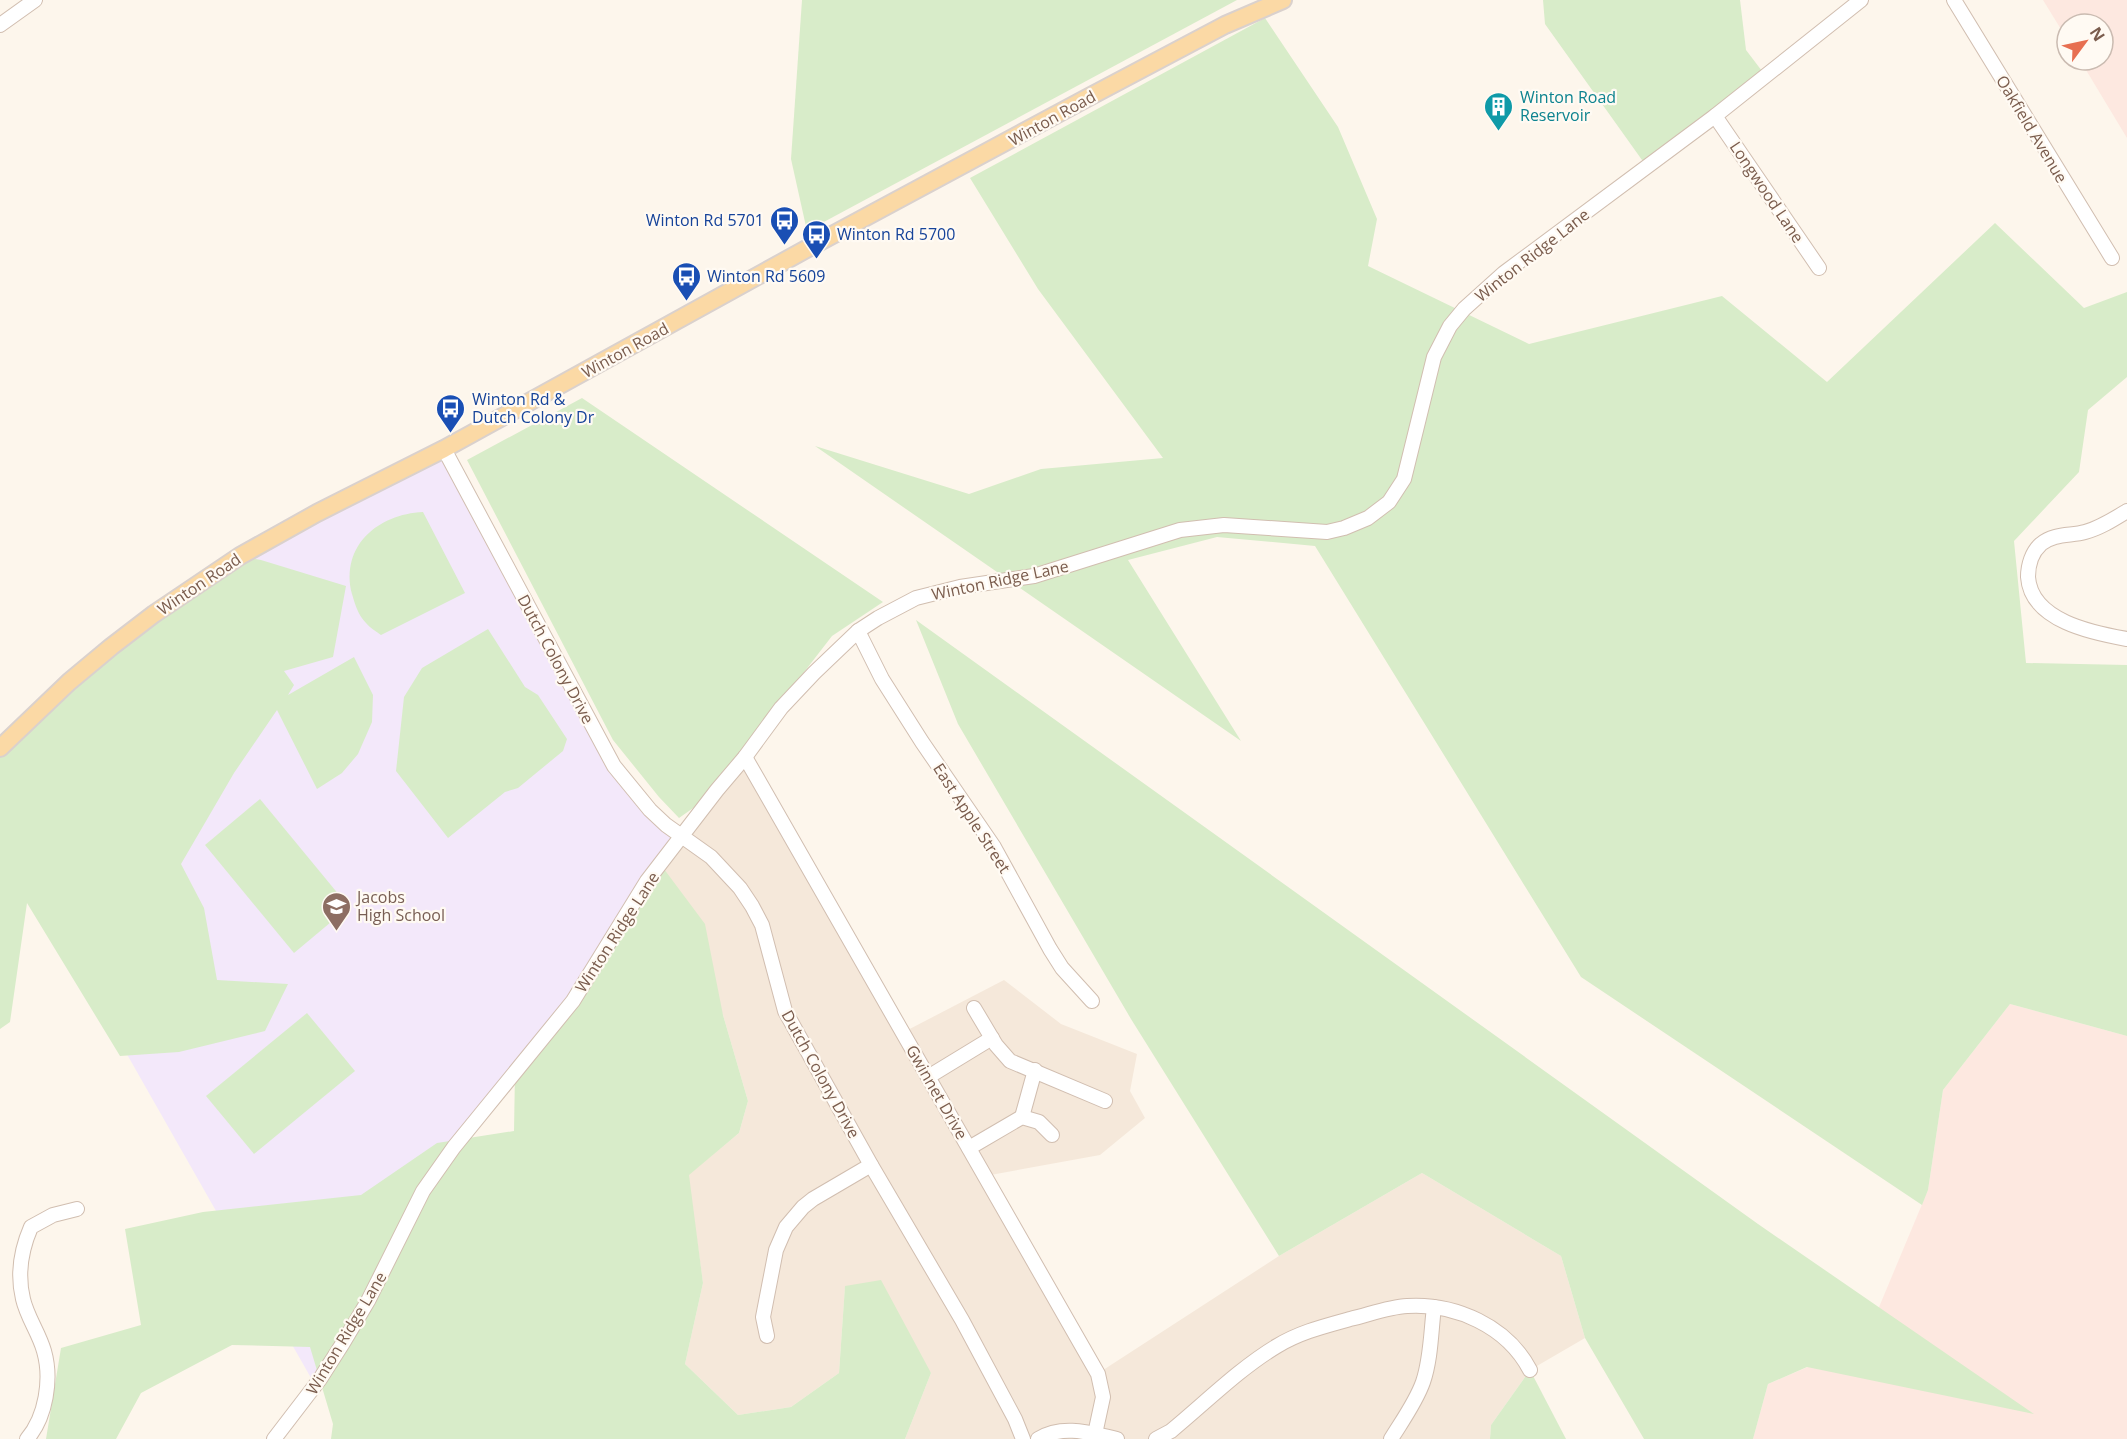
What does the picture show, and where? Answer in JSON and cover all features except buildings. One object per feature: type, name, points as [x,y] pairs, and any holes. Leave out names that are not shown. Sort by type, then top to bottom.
[{"type":"main road","name":"Winton Road","points":[[0,748],[69,682],[111,647],[194,585],[287,529],[444,449],[810,247],[1087,98],[1225,25],[1282,0]]},
{"type":"street","points":[[0,25],[35,0]]},
{"type":"street","name":"Winton Ridge Lane","points":[[274,1439],[320,1379],[368,1301],[423,1191],[454,1147],[573,1001],[647,882],[717,790],[782,708],[814,673],[858,631],[885,613],[916,598],[960,587],[1034,576],[1180,531],[1224,525],[1327,532],[1368,518],[1389,502],[1404,479],[1434,357],[1450,326],[1464,309],[1504,273],[1715,116],[1861,0]]},
{"type":"street","name":"Oakfield Avenue","points":[[1954,0],[2112,258]]},
{"type":"street","name":"Longwood Lane","points":[[1715,116],[1819,268]]},
{"type":"street","name":"Dutch Colony Drive","points":[[444,449],[614,766],[650,810],[666,825],[711,857],[726,872],[752,906],[762,925],[785,1011],[871,1165],[962,1320],[1016,1419],[1023,1439]]},
{"type":"street","points":[[2127,512],[2096,529],[2084,533],[2065,534],[2041,544],[2028,567],[2029,585],[2044,610],[2084,630],[2127,639]]},
{"type":"street","name":"East Apple Street","points":[[858,631],[882,679],[994,847],[1062,968],[1092,1001]]},
{"type":"street","name":"Gwinnet Drive","points":[[745,757],[1101,1381],[1103,1397],[1095,1434]]},
{"type":"street","points":[[974,1008],[1001,1052],[1010,1061],[1105,1101]]},
{"type":"street","points":[[928,1077],[992,1038]]},
{"type":"street","points":[[969,1148],[1022,1117],[1035,1070]]},
{"type":"street","points":[[1022,1117],[1039,1122],[1052,1135]]},
{"type":"street","points":[[767,1336],[763,1317],[776,1250],[786,1227],[813,1199],[871,1165]]},
{"type":"street","points":[[27,1439],[38,1423],[42,1411],[47,1376],[44,1350],[23,1301],[20,1275],[21,1254],[31,1227],[53,1215],[77,1209]]},
{"type":"street","points":[[1391,1439],[1416,1399],[1423,1383],[1427,1369],[1434,1307]]},
{"type":"street","points":[[1156,1439],[1171,1431],[1258,1359],[1296,1336],[1395,1308],[1434,1307],[1467,1315],[1490,1327],[1519,1352],[1530,1370]]},
{"type":"street","points":[[1038,1439],[1062,1430],[1117,1439]]},
{"type":"shaded area","points":[[2043,0],[2127,0],[2127,138],[2087,72],[2115,72],[2115,12],[2055,12],[2055,20]]},
{"type":"shaded area","name":"Jacobs High School","points":[[444,449],[614,766],[683,837],[596,961],[454,1147],[315,1385],[0,831],[154,614]]},
{"type":"shaded area","points":[[745,757],[900,1034],[1004,980],[1061,1024],[1137,1054],[1130,1091],[1145,1118],[1100,1155],[985,1176],[1097,1374],[1279,1256],[1422,1173],[1561,1256],[1585,1338],[1530,1370],[1491,1425],[1490,1439],[905,1439],[931,1373],[845,1287],[839,1373],[791,1407],[738,1415],[685,1364],[703,1283],[688,1175],[739,1133],[748,1101],[723,1015],[661,865]]},
{"type":"shaded area","points":[[2010,1004],[2127,1036],[2127,1439],[1753,1439],[1768,1384],[1864,1343],[1928,1190],[1943,1090]]},
{"type":"green space","points":[[802,0],[1237,0],[807,231],[791,159]]},
{"type":"green space","points":[[1543,0],[1740,0],[1746,50],[1765,75],[1647,167],[1545,24]]},
{"type":"green space","points":[[1265,18],[1338,127],[1377,219],[1368,266],[1529,344],[1722,296],[1827,382],[1995,223],[2084,308],[2127,292],[2127,377],[2088,410],[2079,472],[2014,541],[2026,663],[2127,665],[2127,1036],[2010,1004],[1943,1090],[1928,1190],[1922,1205],[1581,977],[1315,546],[1217,537],[1128,560],[1241,741],[815,446],[969,494],[1041,469],[1163,458],[1038,289],[970,178]]},
{"type":"green space","points":[[582,398],[883,602],[832,636],[706,799],[679,818],[613,740],[467,460]]},
{"type":"green space","points":[[423,512],[465,593],[381,635],[368,625],[357,609],[350,577],[352,561],[357,547],[378,526],[407,514]]},
{"type":"green space","points":[[240,556],[261,560],[346,586],[333,657],[284,671],[294,685],[288,695],[354,657],[373,695],[372,722],[358,754],[342,773],[317,789],[277,710],[234,773],[181,864],[204,908],[217,980],[288,984],[265,1031],[179,1052],[120,1056],[27,903],[10,1022],[0,1029],[0,748],[32,717]]},
{"type":"green space","points":[[916,620],[1758,1224],[2034,1414],[1807,1367],[1768,1384],[1753,1439],[1644,1439],[1585,1338],[1561,1256],[1422,1173],[1279,1256],[1131,1019],[958,724]]},
{"type":"green space","points":[[488,629],[525,687],[538,695],[567,739],[563,751],[518,788],[505,792],[448,838],[396,771],[404,697],[422,668]]},
{"type":"green space","points":[[260,799],[349,907],[294,953],[205,845]]},
{"type":"green space","points":[[661,865],[705,924],[723,1015],[748,1101],[739,1133],[689,1175],[703,1283],[685,1364],[738,1415],[791,1407],[839,1373],[845,1286],[881,1280],[931,1373],[905,1439],[331,1439],[333,1424],[310,1347],[232,1345],[141,1393],[116,1439],[46,1439],[61,1348],[141,1325],[125,1229],[203,1212],[361,1195],[437,1143],[514,1131],[515,1072],[573,1001]]},
{"type":"green space","points":[[307,1013],[355,1071],[254,1154],[206,1096]]},
{"type":"green space","points":[[1530,1370],[1566,1439],[1490,1439],[1491,1425]]},
{"type":"place","name":"Winton Road Reservoir","points":[[1499,132]]},
{"type":"place","name":"Winton Rd 5701","points":[[785,246]]},
{"type":"place","name":"Winton Rd 5700","points":[[816,260]]},
{"type":"place","name":"Winton Rd 5609","points":[[686,302]]},
{"type":"place","name":"Winton Rd & Dutch Colony Dr","points":[[451,434]]},
{"type":"place","name":"Jacobs High School","points":[[336,932]]}]
